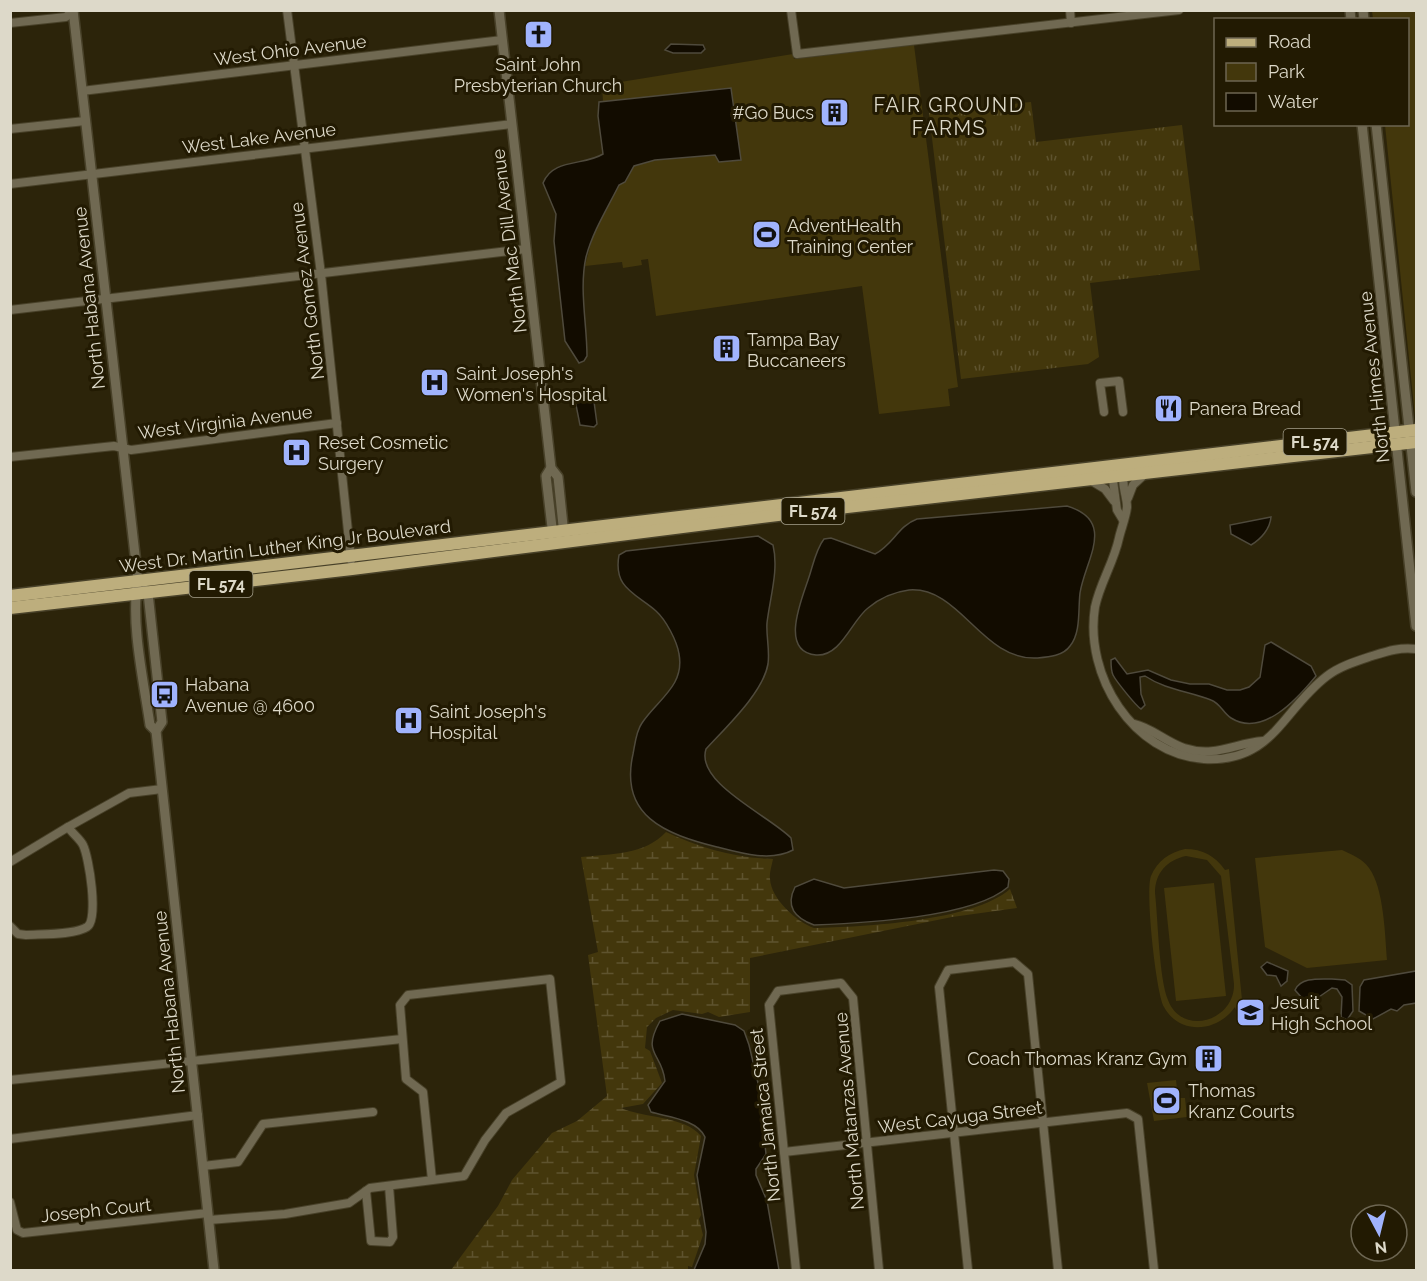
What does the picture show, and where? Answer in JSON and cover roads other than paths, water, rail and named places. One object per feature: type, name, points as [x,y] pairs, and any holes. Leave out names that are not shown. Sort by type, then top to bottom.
[{"type":"main road","name":"FL 574","points":[[559,538],[1088,480],[1115,472],[1129,463],[1408,437]]},
{"type":"main road","name":"FL 574","points":[[559,538],[1115,472],[1147,473],[1408,437]]},
{"type":"main road","name":"West Dr. Martin Luther King Jr Boulevard","points":[[10,608],[142,593],[352,563],[559,538]]},
{"type":"main road","name":"West Dr. Martin Luther King Jr Boulevard","points":[[10,596],[138,581],[352,563]]},
{"type":"street","points":[[10,23],[66,16],[73,10]]},
{"type":"street","name":"North Habana Avenue","points":[[73,10],[138,581],[142,593],[162,722],[156,730]]},
{"type":"street","name":"North Gomez Avenue","points":[[287,10],[321,274],[352,563]]},
{"type":"street","name":"North Mac Dill Avenue","points":[[499,10],[551,468],[558,477],[559,538]]},
{"type":"street","points":[[791,10],[797,54],[1179,10]]},
{"type":"street","points":[[1070,10],[1071,23]]},
{"type":"street","name":"West Ohio Avenue","points":[[82,91],[502,40]]},
{"type":"street","points":[[10,129],[85,121]]},
{"type":"street","name":"West Lake Avenue","points":[[10,184],[512,124]]},
{"type":"street","name":"North Himes Avenue","points":[[1362,126],[1416,492]]},
{"type":"street","name":"North Himes Avenue","points":[[1376,126],[1408,437],[1416,626]]},
{"type":"street","points":[[1366,150],[1378,148]]},
{"type":"street","points":[[10,310],[526,249]]},
{"type":"street","points":[[1104,412],[1100,382],[1119,381],[1123,412]]},
{"type":"street","name":"West Virginia Avenue","points":[[10,458],[114,446],[131,450],[337,423]]},
{"type":"street","points":[[1115,472],[1126,505]]},
{"type":"street","points":[[1115,472],[1116,507]]},
{"type":"street","points":[[1147,473],[1133,485],[1126,505],[1118,547],[1097,598],[1094,637],[1104,678],[1117,702],[1139,733],[1154,744],[1194,758],[1235,756],[1257,748],[1279,729],[1327,676],[1347,665],[1400,647],[1416,649]]},
{"type":"street","points":[[1088,480],[1105,489],[1123,520]]},
{"type":"street","name":"North Habana Avenue","points":[[142,593],[144,682],[150,724],[156,730],[214,1270]]},
{"type":"street","points":[[10,862],[129,793],[162,789]]},
{"type":"street","points":[[10,926],[18,934],[26,935],[79,930],[88,927],[93,920],[94,908],[83,846],[68,827]]},
{"type":"street","points":[[968,1270],[939,987],[948,970],[1014,962],[1028,974],[1058,1270]]},
{"type":"street","points":[[208,1216],[285,1214],[349,1203],[366,1191],[388,1186],[464,1176],[485,1140],[506,1113],[561,1082],[550,979],[408,995],[400,1005],[406,1079],[423,1092],[432,1180]]},
{"type":"street","name":"North Matanzas Avenue","points":[[810,987],[841,983],[853,998],[879,1270]]},
{"type":"street","name":"North Jamaica Street","points":[[796,1270],[770,1005],[778,991],[810,987]]},
{"type":"street","points":[[10,1080],[312,1049],[367,1040],[402,1039]]},
{"type":"street","points":[[203,1166],[238,1161],[263,1124],[373,1112]]},
{"type":"street","name":"West Cayuga Street","points":[[784,1152],[1127,1113],[1138,1119],[1154,1270]]},
{"type":"street","points":[[10,1139],[198,1114]]},
{"type":"street","points":[[366,1191],[371,1240],[390,1242],[393,1237],[388,1186]]},
{"type":"street","name":"Joseph Court","points":[[10,1202],[17,1230],[23,1233],[208,1216]]},
{"type":"water","points":[[671,44],[703,45],[705,49],[701,53],[673,53],[665,50]]},
{"type":"water","points":[[731,88],[741,160],[719,162],[715,155],[655,160],[634,166],[625,182],[619,185],[596,229],[586,257],[583,294],[587,356],[579,363],[565,341],[554,241],[556,214],[543,183],[548,175],[561,166],[603,154],[598,116],[599,102]]},
{"type":"water","points":[[578,392],[593,394],[597,424],[594,427],[580,425],[576,405]]},
{"type":"water","points":[[1067,506],[1082,513],[1091,521],[1094,543],[1080,593],[1076,635],[1074,641],[1064,652],[1037,658],[1018,656],[1001,648],[986,637],[943,599],[927,592],[909,590],[892,594],[873,604],[862,614],[839,644],[825,654],[816,655],[805,652],[798,644],[796,622],[799,609],[817,552],[824,539],[831,538],[875,554],[905,526],[917,519]]},
{"type":"water","points":[[1271,517],[1264,533],[1251,545],[1231,534],[1230,525]]},
{"type":"water","points":[[758,536],[773,545],[775,554],[775,574],[767,623],[768,664],[759,687],[751,698],[706,749],[706,762],[712,774],[723,786],[791,838],[793,850],[784,854],[765,856],[735,852],[680,836],[650,819],[640,807],[633,793],[630,775],[638,730],[674,684],[680,665],[679,654],[664,620],[627,589],[619,575],[618,566],[619,555],[626,551]]},
{"type":"water","points":[[1271,642],[1311,666],[1316,676],[1300,695],[1279,713],[1255,723],[1243,723],[1231,718],[1214,701],[1177,690],[1145,676],[1140,677],[1141,694],[1145,705],[1141,709],[1131,699],[1111,670],[1111,660],[1115,658],[1127,674],[1148,670],[1171,680],[1190,684],[1209,684],[1227,690],[1240,690],[1249,687],[1260,677],[1265,645]]},
{"type":"water","points":[[994,870],[1003,871],[1009,879],[1008,887],[992,897],[970,906],[916,917],[814,925],[797,915],[791,900],[795,887],[814,879],[844,888]]},
{"type":"water","points":[[1267,962],[1288,971],[1287,981],[1281,986],[1276,976],[1267,975],[1261,967]]},
{"type":"water","points":[[1416,971],[1416,1003],[1404,1005],[1397,1011],[1391,1009],[1373,1019],[1359,1011],[1360,987],[1364,980]]},
{"type":"water","points":[[1345,980],[1352,985],[1353,1011],[1347,1020],[1341,1017],[1342,997],[1337,989],[1332,988],[1313,1001],[1302,998],[1295,990],[1306,981]]},
{"type":"water","points":[[682,1014],[735,1025],[744,1031],[758,1083],[766,1154],[756,1169],[756,1175],[767,1201],[779,1270],[694,1270],[705,1244],[706,1232],[697,1175],[705,1137],[689,1122],[651,1112],[648,1105],[665,1081],[652,1047],[655,1032],[660,1021]]},
{"type":"place","name":"Saint John Presbyterian Church","points":[[538,35]]},
{"type":"place","name":"#Go Bucs","points":[[835,112]]},
{"type":"place","name":"AdventHealth Training Center","points":[[766,235]]},
{"type":"place","name":"Tampa Bay Buccaneers","points":[[726,349]]},
{"type":"place","name":"Saint Joseph's Women's Hospital","points":[[435,383]]},
{"type":"place","name":"Panera Bread","points":[[1168,408]]},
{"type":"place","name":"Reset Cosmetic Surgery","points":[[297,452]]},
{"type":"place","name":"Habana Avenue @ 4600","points":[[164,694]]},
{"type":"place","name":"Saint Joseph's Hospital","points":[[408,721]]},
{"type":"place","name":"Jesuit High School","points":[[1250,1012]]},
{"type":"place","name":"Coach Thomas Kranz Gym","points":[[1208,1058]]},
{"type":"place","name":"Thomas Kranz Courts","points":[[1167,1100]]},
{"type":"district","name":"FAIR GROUND FARMS","points":[[949,116]]}]
